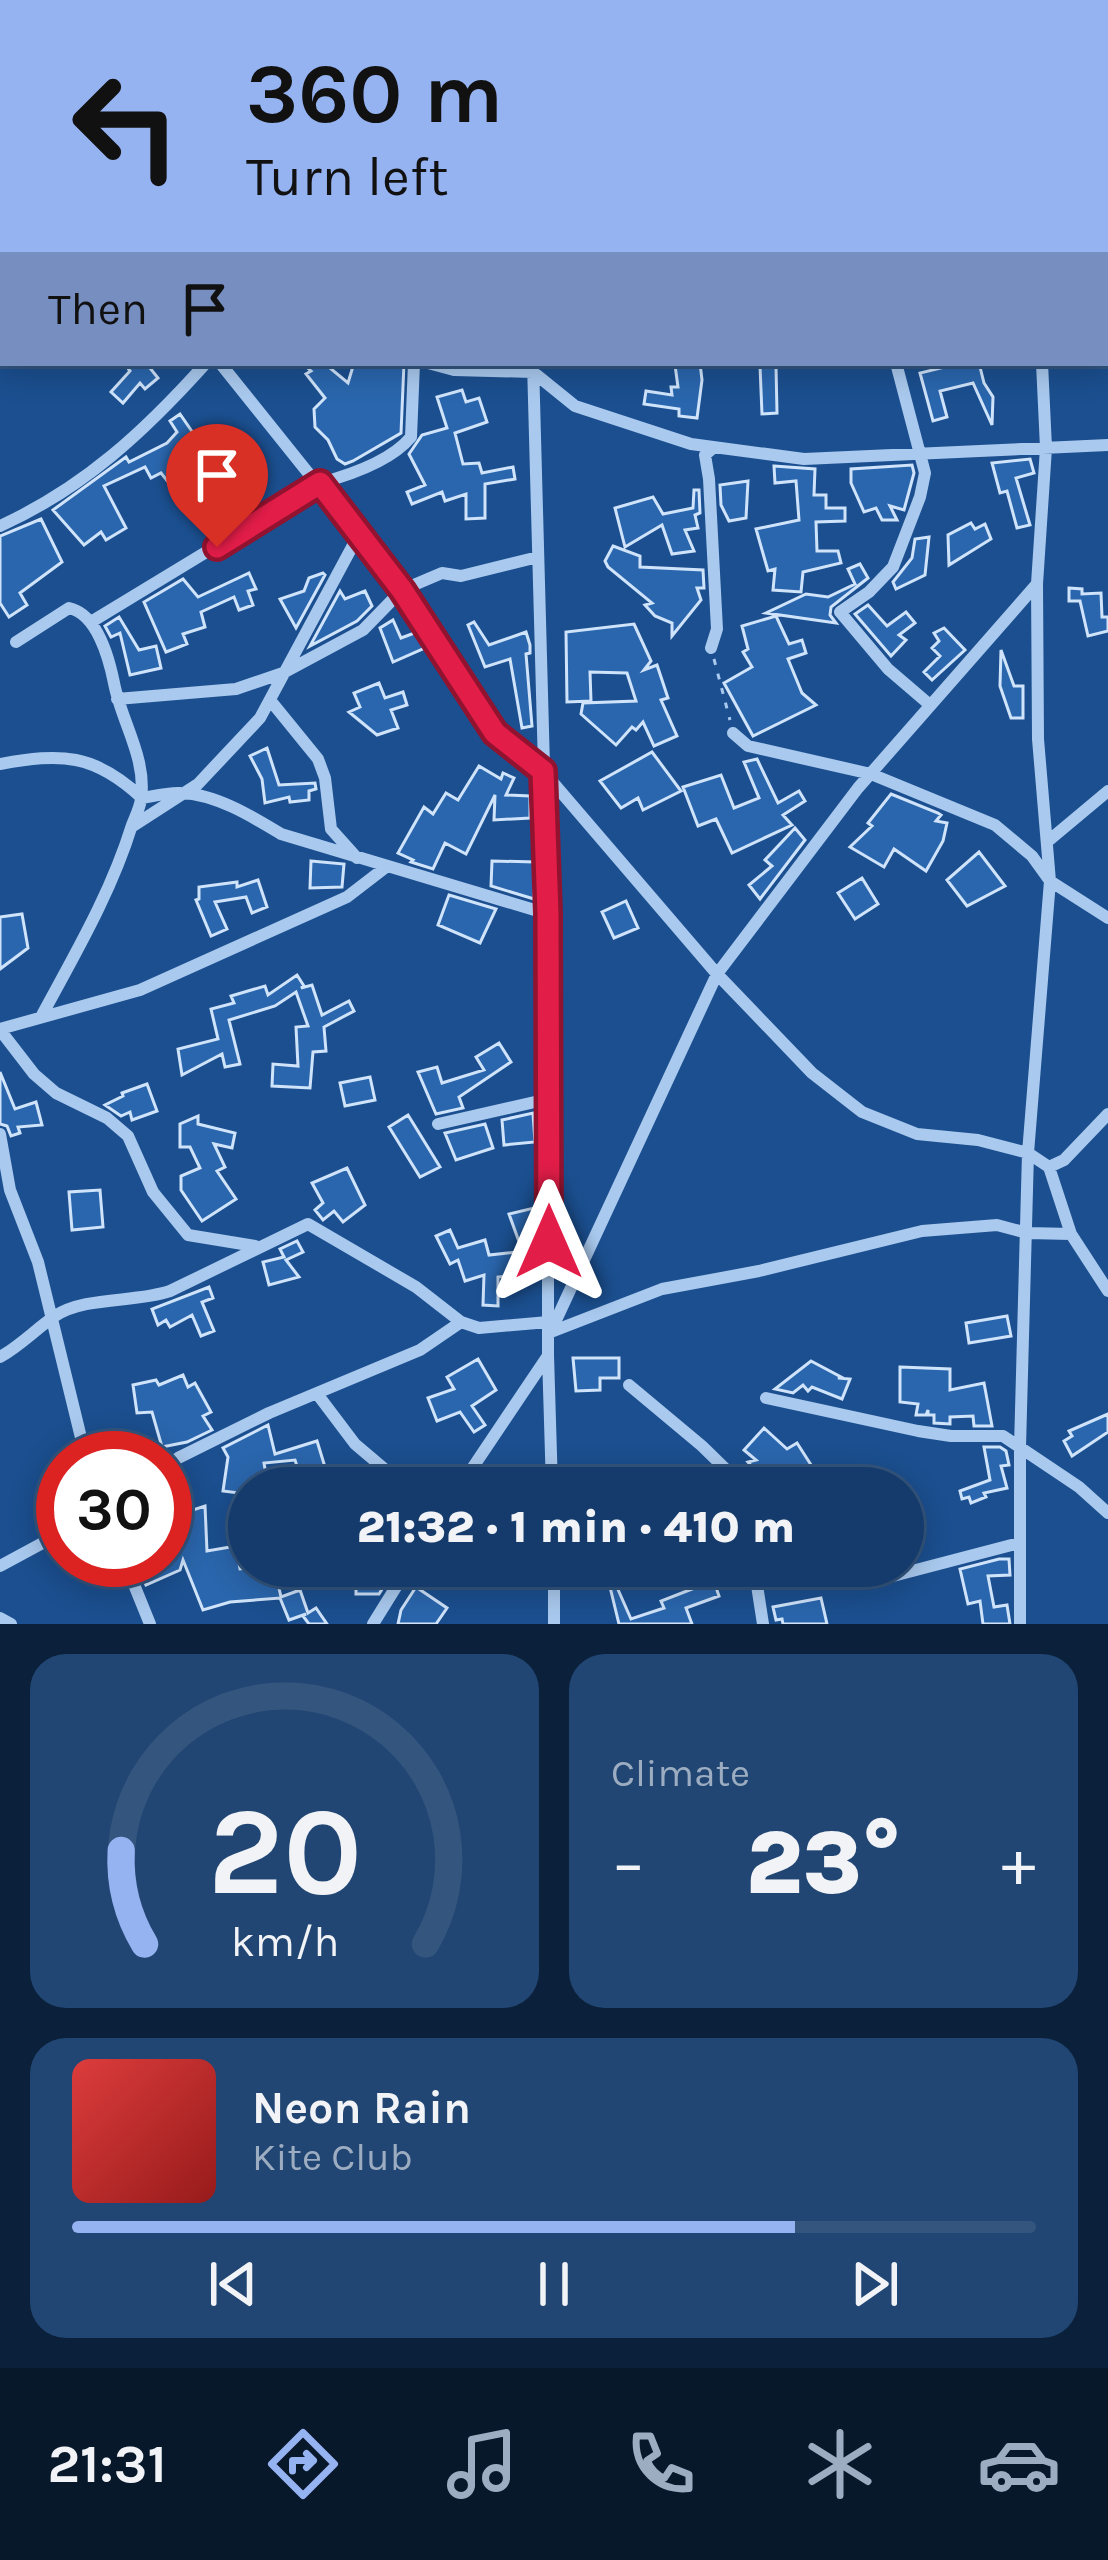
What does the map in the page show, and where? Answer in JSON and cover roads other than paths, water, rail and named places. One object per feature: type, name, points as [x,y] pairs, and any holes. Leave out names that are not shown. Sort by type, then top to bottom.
[{"type":"street","points":[[0,526],[101,467],[203,366]]},
{"type":"street","points":[[222,366],[402,590],[495,733],[543,771],[717,974],[812,1072],[862,1112],[917,1134],[978,1140],[1028,1153],[1049,1167],[1071,1234],[1108,1291]]},
{"type":"street","points":[[91,622],[320,483],[347,476],[404,446],[411,437],[414,366]]},
{"type":"street","points":[[439,366],[454,370],[532,368],[575,406],[691,444],[804,458],[1108,446]]},
{"type":"street","points":[[897,366],[925,473],[920,496],[893,567],[840,612],[888,669],[930,705]]},
{"type":"street","points":[[1019,1624],[1028,1153],[1050,881],[1038,739],[1037,584],[1046,448],[1042,366]]},
{"type":"street","points":[[532,368],[548,914],[551,1467]]},
{"type":"street","points":[[711,647],[717,628],[705,455],[714,447]]},
{"type":"street","points":[[132,826],[199,784],[260,718],[358,534]]},
{"type":"street","points":[[116,699],[236,689],[284,674],[363,630],[402,590],[442,573],[461,576],[538,557]]},
{"type":"street","points":[[549,1327],[717,974],[872,774],[1037,584]]},
{"type":"street","points":[[16,642],[69,608],[91,622],[116,699],[133,733],[142,798],[122,864],[41,1017]]},
{"type":"street","points":[[270,700],[317,759],[325,778],[331,829],[357,859]]},
{"type":"street","points":[[734,733],[748,746],[872,774],[994,825],[1032,856],[1050,881],[1108,918]]},
{"type":"street","points":[[0,764],[38,756],[79,759],[116,773],[142,798]]},
{"type":"street","points":[[1047,842],[1108,791]]},
{"type":"street","points":[[142,798],[182,793],[247,813],[281,834],[548,914]]},
{"type":"street","points":[[256,1246],[188,1235],[153,1192],[128,1136],[107,1118],[56,1093],[34,1074],[0,1029],[140,990],[347,897],[386,867]]},
{"type":"street","points":[[438,1124],[548,1100]]},
{"type":"street","points":[[1049,1167],[1064,1160],[1108,1114]]},
{"type":"street","points":[[0,1134],[5,1191],[38,1262],[79,1431]]},
{"type":"street","points":[[0,1357],[52,1317],[82,1307],[151,1298],[308,1224],[416,1288],[461,1322],[479,1328],[549,1327],[662,1289],[922,1231],[997,1225],[1027,1233],[1071,1234]]},
{"type":"street","points":[[192,1450],[420,1349],[461,1322]]},
{"type":"street","points":[[473,1467],[548,1355]]},
{"type":"street","points":[[629,1385],[724,1467]]},
{"type":"street","points":[[318,1395],[355,1444],[382,1467]]},
{"type":"street","points":[[766,1398],[918,1432],[1003,1436],[1079,1487],[1108,1513]]},
{"type":"street","points":[[924,1568],[1019,1543]]},
{"type":"street","points":[[0,1566],[36,1547]]},
{"type":"street","points":[[135,1587],[150,1624]]},
{"type":"street","points":[[373,1624],[396,1587]]},
{"type":"street","points":[[554,1587],[554,1624]]},
{"type":"street","points":[[757,1587],[763,1624]]},
{"type":"street","points":[[0,1618],[11,1624]]}]
